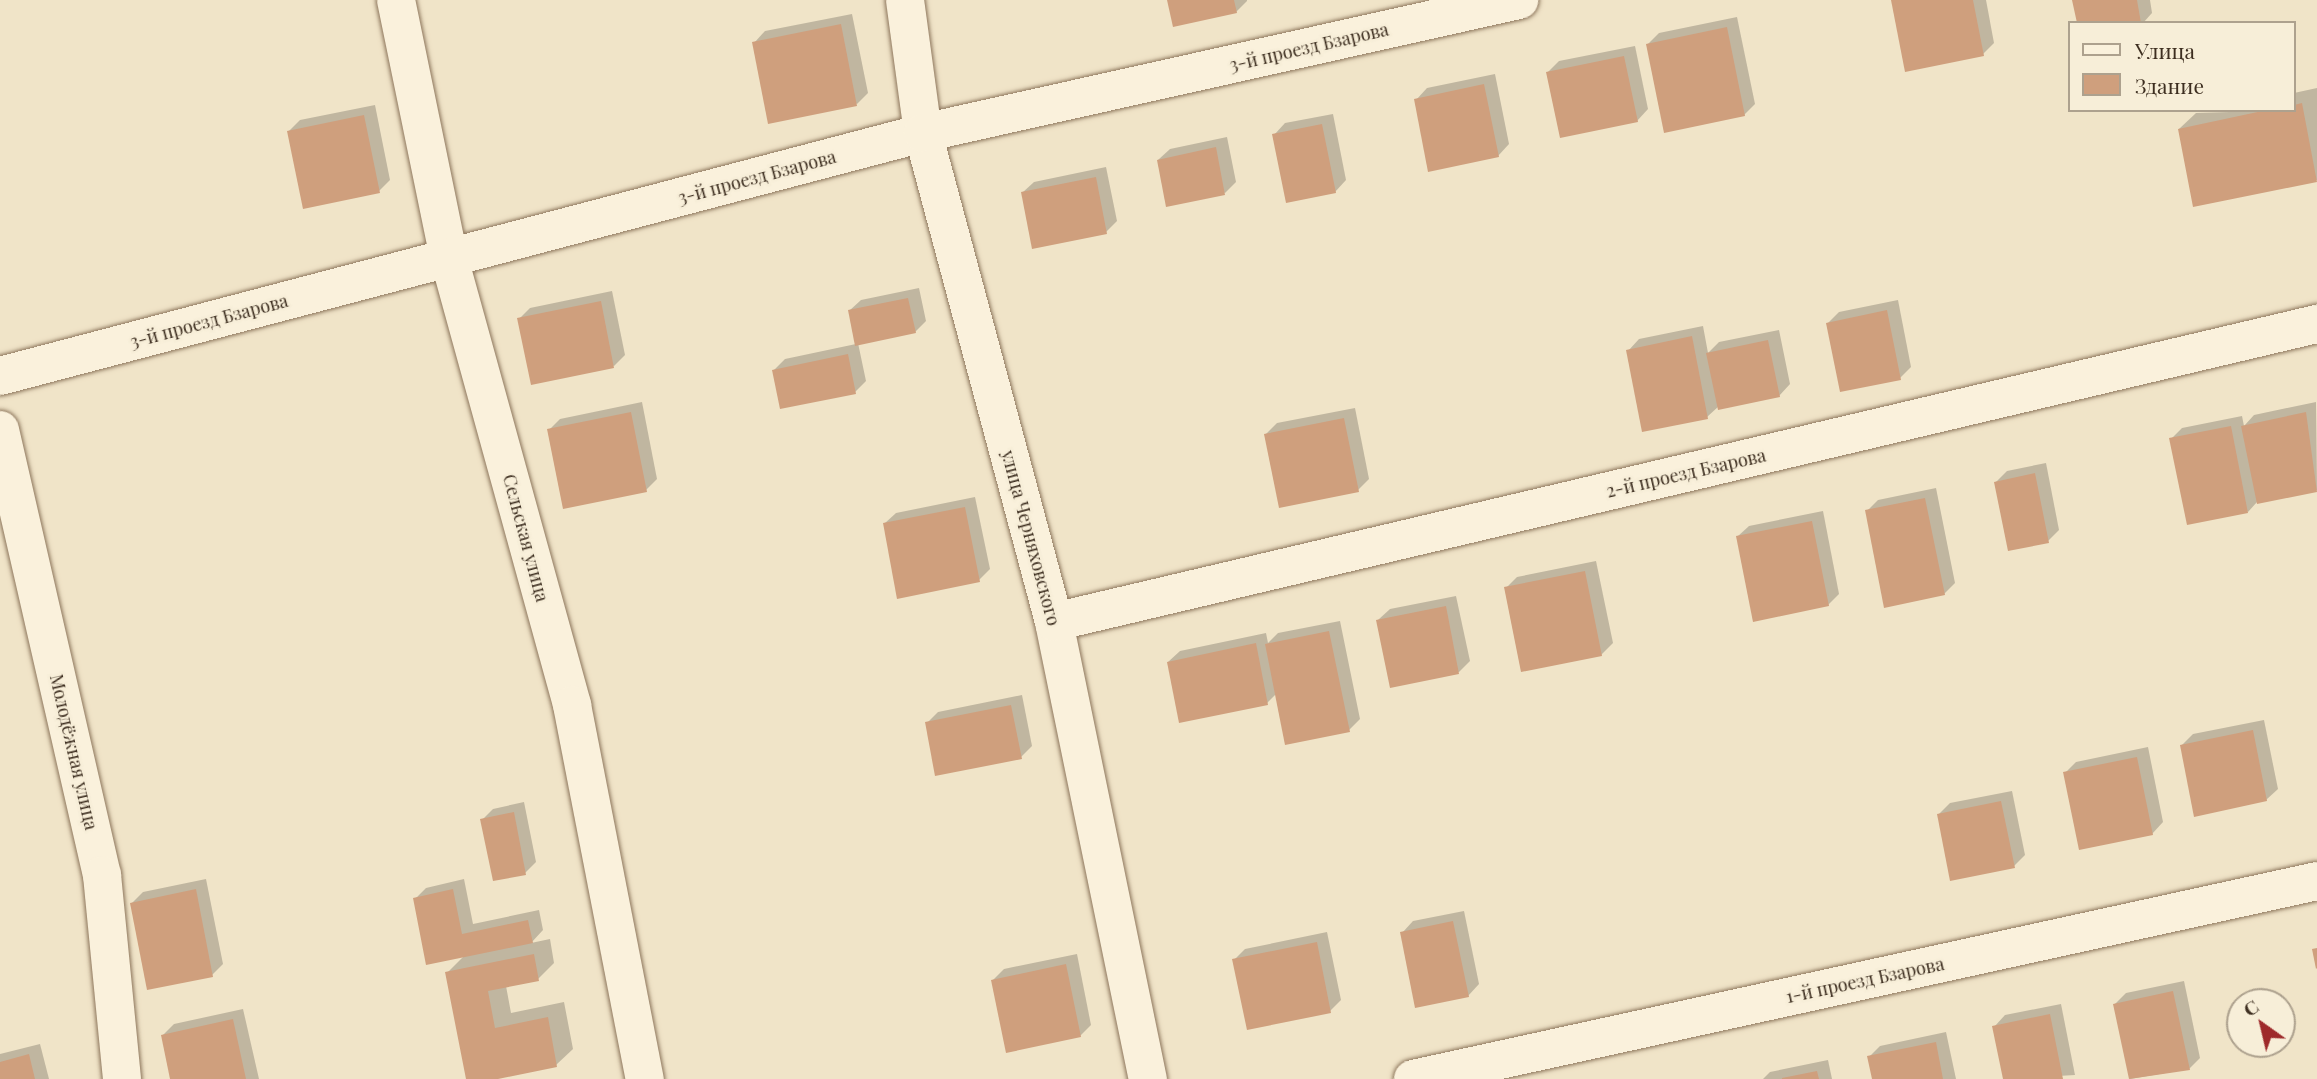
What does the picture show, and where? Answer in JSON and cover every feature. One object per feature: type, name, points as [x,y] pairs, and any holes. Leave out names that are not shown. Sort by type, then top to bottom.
[{"type":"street","name":"Сельская улица","points":[[396,0],[449,258],[572,705],[645,1079]]},
{"type":"street","name":"улица Черняховского","points":[[905,0],[923,133],[1054,622],[1148,1079]]},
{"type":"street","name":"3-й проезд Бзарова","points":[[0,376],[923,133],[1519,0]]},
{"type":"street","name":"2-й проезд Бзарова","points":[[1054,622],[2317,324]]},
{"type":"street","name":"Молодёжная улица","points":[[0,430],[102,875],[122,1079]]},
{"type":"street","name":"1-й проезд Бзарова","points":[[1413,1079],[2317,881]]},
{"type":"building","points":[[1167,0],[1234,0],[1237,13],[1173,27]]},
{"type":"building","points":[[1891,0],[1973,0],[1984,56],[1905,72]]},
{"type":"building","points":[[2072,0],[2137,0],[2141,21],[2077,21]]},
{"type":"building","points":[[841,24],[857,106],[768,124],[752,42]]},
{"type":"building","points":[[1727,27],[1745,116],[1664,133],[1646,44]]},
{"type":"building","points":[[1624,56],[1638,122],[1560,138],[1546,72]]},
{"type":"building","points":[[1484,84],[1499,157],[1428,172],[1414,99]]},
{"type":"building","points":[[2302,103],[2317,182],[2193,207],[2178,129],[2258,112],[2296,112],[2296,104]]},
{"type":"building","points":[[364,115],[380,193],[303,209],[287,131]]},
{"type":"building","points":[[1322,124],[1336,193],[1286,203],[1272,134]]},
{"type":"building","points":[[1216,147],[1225,195],[1166,207],[1157,160]]},
{"type":"building","points":[[1096,177],[1107,234],[1032,249],[1021,192]]},
{"type":"building","points":[[908,298],[916,333],[855,346],[848,310]]},
{"type":"building","points":[[601,301],[614,368],[531,385],[517,318]]},
{"type":"building","points":[[1887,310],[1901,380],[1840,392],[1826,323]]},
{"type":"building","points":[[1692,336],[1708,419],[1642,432],[1626,350]]},
{"type":"building","points":[[1768,340],[1780,397],[1718,410],[1706,353]]},
{"type":"building","points":[[848,354],[856,394],[780,409],[772,370]]},
{"type":"building","points":[[631,412],[647,492],[563,509],[547,429]]},
{"type":"building","points":[[2306,412],[2317,492],[2257,504],[2241,426]]},
{"type":"building","points":[[1344,418],[1359,492],[1279,508],[1264,434]]},
{"type":"building","points":[[2231,426],[2248,513],[2187,525],[2169,438]]},
{"type":"building","points":[[2035,473],[2049,543],[2008,551],[1994,482]]},
{"type":"building","points":[[1925,498],[1945,595],[1884,608],[1865,510]]},
{"type":"building","points":[[965,507],[980,582],[897,599],[883,523]]},
{"type":"building","points":[[1812,521],[1829,606],[1753,622],[1736,536]]},
{"type":"building","points":[[1585,571],[1602,656],[1521,672],[1504,587]]},
{"type":"building","points":[[1446,606],[1459,674],[1390,688],[1376,620]]},
{"type":"building","points":[[1329,631],[1350,732],[1285,745],[1265,644]]},
{"type":"building","points":[[1256,643],[1268,705],[1179,723],[1167,662]]},
{"type":"building","points":[[1011,705],[1022,759],[935,776],[925,722]]},
{"type":"building","points":[[2253,730],[2267,801],[2194,817],[2180,745]]},
{"type":"building","points":[[2137,757],[2153,835],[2079,850],[2063,772]]},
{"type":"building","points":[[2001,801],[2015,868],[1950,881],[1937,814]]},
{"type":"building","points":[[514,812],[526,875],[493,881],[480,819]]},
{"type":"building","points":[[196,889],[213,977],[147,990],[130,903]]},
{"type":"building","points":[[453,889],[462,934],[528,920],[533,943],[426,965],[413,898]]},
{"type":"building","points":[[1453,921],[1469,997],[1415,1008],[1400,932]]},
{"type":"building","points":[[1317,942],[1331,1013],[1247,1030],[1232,959]]},
{"type":"building","points":[[2317,948],[2317,968],[2316,969],[2312,949]]},
{"type":"building","points":[[534,954],[539,981],[488,991],[495,1028],[548,1017],[557,1067],[498,1079],[466,1079],[445,972]]},
{"type":"building","points":[[1066,964],[1081,1037],[1006,1053],[991,980]]},
{"type":"building","points":[[2173,991],[2190,1070],[2129,1079],[2113,1004]]},
{"type":"building","points":[[2050,1014],[2063,1079],[2003,1079],[1992,1026]]},
{"type":"building","points":[[233,1019],[246,1079],[170,1079],[161,1035]]},
{"type":"building","points":[[1936,1042],[1943,1079],[1872,1079],[1867,1056]]},
{"type":"building","points":[[29,1054],[35,1079],[0,1079],[0,1062]]},
{"type":"building","points":[[1817,1071],[1819,1079],[1782,1079],[1782,1078]]}]
